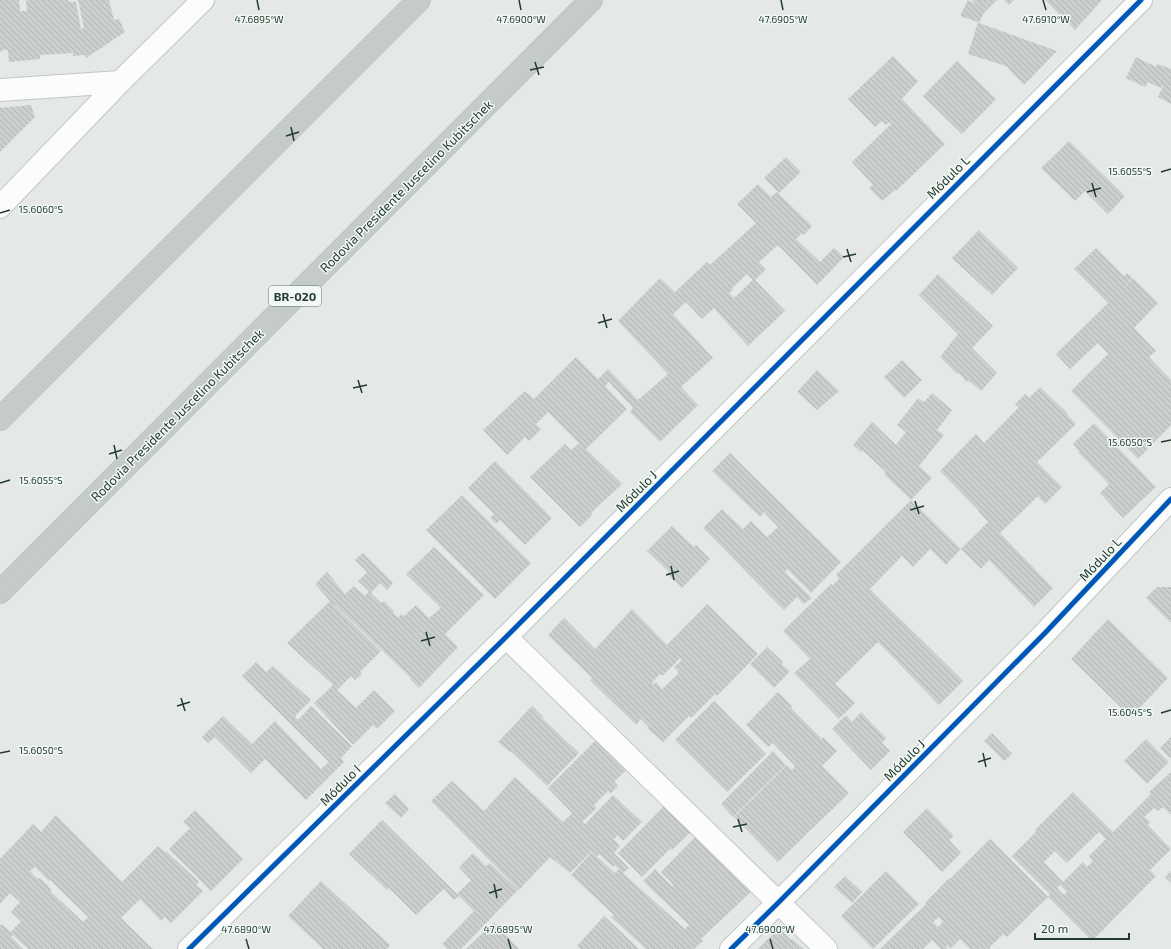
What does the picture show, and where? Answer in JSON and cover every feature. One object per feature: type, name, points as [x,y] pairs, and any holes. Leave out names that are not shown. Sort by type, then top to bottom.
[{"type":"highway","points":[[0,419],[419,0]]},
{"type":"highway","name":"Rodovia Presidente Juscelino Kubitschek","points":[[0,592],[591,0]]},
{"type":"street","points":[[0,207],[120,82],[203,0]]},
{"type":"street","name":"Módulo L","points":[[781,360],[1136,5]]},
{"type":"street","points":[[0,90],[120,82]]},
{"type":"street","name":"Módulo J","points":[[506,637],[781,360]]},
{"type":"street","name":"Módulo L","points":[[1045,634],[1171,499]]},
{"type":"street","name":"Módulo J","points":[[779,902],[1045,634]]},
{"type":"street","points":[[506,637],[826,949]]},
{"type":"street","name":"Módulo I","points":[[189,949],[506,637]]},
{"type":"street","points":[[731,949],[779,902]]},
{"type":"building","points":[[0,0],[19,0],[20,11],[27,11],[26,0],[68,0],[69,2],[76,2],[81,29],[84,28],[78,0],[109,0],[114,20],[119,19],[125,32],[86,58],[85,55],[73,56],[73,53],[40,55],[40,59],[9,62],[8,50],[2,50],[2,52],[0,52]]},
{"type":"building","points":[[968,0],[976,4],[972,0],[997,0],[984,13],[979,23],[1057,51],[1024,85],[1006,66],[968,54],[978,22],[960,16]]},
{"type":"building","points":[[1004,0],[1014,0],[1009,5]]},
{"type":"building","points":[[1045,0],[1102,0],[1075,30]]},
{"type":"building","points":[[893,56],[918,81],[902,99],[945,144],[896,191],[895,190],[882,201],[869,188],[873,185],[852,162],[891,124],[890,122],[886,125],[882,121],[875,127],[848,99]]},
{"type":"building","points":[[1136,57],[1156,67],[1157,64],[1171,69],[1171,104],[1158,97],[1163,86],[1162,85],[1161,88],[1148,82],[1145,87],[1126,78]]},
{"type":"building","points":[[957,61],[996,99],[962,134],[923,96]]},
{"type":"building","points":[[31,105],[35,117],[0,152],[0,108]]},
{"type":"building","points":[[1069,141],[1125,196],[1108,214],[1085,191],[1075,201],[1041,168]]},
{"type":"building","points":[[786,157],[801,172],[779,193],[764,178]]},
{"type":"building","points":[[758,184],[771,197],[777,192],[812,226],[804,235],[802,233],[796,239],[820,262],[834,248],[844,257],[817,285],[778,245],[759,262],[766,269],[755,280],[785,311],[748,346],[714,308],[702,319],[686,302],[673,314],[713,358],[681,387],[698,405],[660,442],[630,412],[633,408],[609,382],[605,386],[627,409],[586,449],[622,484],[591,513],[592,515],[580,527],[530,477],[565,444],[571,450],[579,443],[548,412],[536,424],[541,429],[529,441],[525,437],[507,455],[483,430],[525,391],[534,399],[576,357],[598,379],[608,369],[638,400],[668,374],[618,321],[660,278],[675,292],[707,262],[710,265],[756,223],[737,204]],"holes":[[[747,274],[753,280],[734,298],[729,293],[733,290],[732,288]]]},
{"type":"building","points":[[979,230],[1018,268],[992,295],[952,258]]},
{"type":"building","points":[[1096,248],[1124,276],[1127,273],[1132,278],[1123,288],[1133,278],[1158,303],[1134,328],[1156,351],[1149,357],[1171,380],[1171,425],[1138,459],[1071,391],[1108,354],[1098,343],[1070,369],[1056,354],[1108,303],[1074,269]]},
{"type":"building","points":[[938,274],[993,326],[972,348],[997,373],[981,391],[968,380],[967,382],[963,379],[964,378],[958,373],[957,374],[940,357],[958,334],[919,295]]},
{"type":"building","points":[[902,360],[922,380],[904,398],[884,377]]},
{"type":"building","points":[[817,370],[839,391],[817,410],[797,392]]},
{"type":"building","points":[[1040,387],[1068,414],[1067,415],[1076,424],[1037,462],[1062,487],[1045,504],[1038,496],[1000,533],[1053,588],[1034,607],[989,560],[981,569],[961,549],[988,522],[940,471],[976,434],[984,443],[1019,407],[1015,404],[1025,394],[1029,398]]},
{"type":"building","points":[[932,393],[952,410],[937,430],[944,435],[919,466],[932,478],[911,500],[884,474],[886,472],[862,450],[861,452],[853,445],[872,422],[896,445],[906,432],[897,425],[918,398],[924,402]]},
{"type":"building","points":[[1094,423],[1156,487],[1123,518],[1100,493],[1109,484],[1078,452],[1079,451],[1073,444]]},
{"type":"building","points":[[730,453],[841,562],[811,593],[787,569],[785,572],[812,598],[804,604],[797,597],[784,610],[703,528],[722,509],[743,529],[751,521],[767,537],[778,527],[764,512],[760,517],[712,471]]},
{"type":"building","points":[[495,461],[552,518],[525,545],[500,520],[496,524],[490,518],[494,514],[468,488]]},
{"type":"building","points":[[462,495],[531,563],[495,599],[426,530]]},
{"type":"building","points":[[911,500],[961,549],[946,565],[930,549],[913,567],[902,556],[870,589],[963,681],[939,705],[878,642],[835,684],[855,703],[839,719],[794,673],[810,659],[783,631],[831,584],[833,585],[839,579],[836,575]]},
{"type":"building","points":[[672,526],[694,547],[696,545],[710,559],[682,588],[667,574],[669,572],[647,551]]},
{"type":"building","points":[[434,547],[484,595],[445,634],[458,647],[419,688],[410,679],[411,678],[334,605],[381,651],[360,672],[362,674],[355,680],[351,676],[337,690],[356,708],[374,690],[395,711],[377,729],[373,725],[353,745],[314,703],[333,685],[287,643],[330,601],[315,584],[327,572],[345,594],[354,586],[365,596],[369,591],[358,581],[367,572],[355,560],[363,553],[393,583],[387,590],[380,583],[371,593],[381,603],[384,601],[394,611],[393,612],[398,618],[401,614],[404,616],[416,605],[429,618],[441,608],[406,574]]},
{"type":"building","points":[[1157,587],[1171,587],[1171,623],[1146,598]]},
{"type":"building","points":[[707,604],[758,654],[717,696],[715,694],[691,718],[689,716],[663,742],[647,728],[649,727],[641,719],[636,725],[590,680],[592,678],[548,635],[564,618],[595,649],[632,609],[667,645]],"holes":[[[680,658],[682,660],[674,667],[679,673],[662,689],[656,682],[653,685],[652,683],[660,674],[662,676]]]},
{"type":"building","points":[[1108,619],[1168,678],[1131,717],[1071,659]]},
{"type":"building","points":[[767,647],[783,662],[781,664],[790,671],[774,688],[750,664]]},
{"type":"building","points":[[256,662],[266,672],[273,666],[311,700],[295,716],[298,720],[311,706],[352,746],[341,758],[344,762],[306,800],[265,759],[251,773],[215,737],[208,743],[202,737],[223,716],[252,744],[275,721],[321,769],[329,762],[242,676]]},
{"type":"building","points":[[778,692],[792,706],[791,708],[822,739],[823,737],[837,751],[822,766],[849,793],[778,862],[734,817],[787,765],[792,770],[795,766],[773,743],[768,747],[746,725]]},
{"type":"building","points":[[714,701],[766,754],[727,792],[675,740]]},
{"type":"building","points":[[532,706],[543,717],[542,718],[579,753],[547,786],[511,751],[510,752],[498,742]]},
{"type":"building","points":[[861,712],[886,738],[882,743],[890,751],[871,770],[832,729],[846,715],[852,722]]},
{"type":"building","points":[[992,733],[1012,754],[1004,761],[984,741]]},
{"type":"building","points":[[601,735],[632,764],[614,782],[618,786],[610,794],[608,791],[594,805],[597,808],[582,822],[585,824],[613,795],[642,822],[623,841],[618,835],[614,839],[620,846],[614,853],[629,868],[623,873],[685,929],[689,925],[643,881],[655,869],[672,886],[674,885],[661,872],[695,837],[742,883],[744,881],[753,890],[701,939],[703,941],[694,949],[646,949],[611,917],[614,915],[571,875],[592,852],[615,873],[619,869],[614,865],[613,867],[599,854],[597,856],[592,851],[570,873],[550,857],[519,890],[431,801],[452,781],[484,811],[515,777],[563,822],[572,813],[548,788]]},
{"type":"building","points":[[1171,737],[1171,759],[1160,748]]},
{"type":"building","points":[[1146,739],[1169,762],[1147,784],[1124,761]]},
{"type":"building","points":[[773,751],[786,765],[733,817],[721,804]]},
{"type":"building","points":[[1171,772],[1171,815],[1163,807],[1158,811],[1154,808],[1144,817],[1150,822],[1148,825],[1171,849],[1150,870],[1156,876],[1092,941],[1048,897],[1050,894],[1012,856],[1036,832],[1035,830],[1073,792],[1113,832],[1151,794],[1149,792]],"holes":[[[1099,832],[1106,839],[1089,856],[1093,861],[1087,867],[1083,862],[1063,882],[1044,862],[1055,851],[1067,863]],[[1060,885],[1067,892],[1064,895],[1057,888]]]},
{"type":"building","points":[[395,794],[409,809],[401,818],[385,803]]},
{"type":"building","points":[[667,803],[693,830],[672,850],[671,848],[642,877],[618,853]]},
{"type":"building","points":[[927,808],[954,836],[949,840],[961,853],[942,872],[903,832]]},
{"type":"building","points":[[195,810],[243,859],[211,891],[169,849],[190,828],[183,822]]},
{"type":"building","points":[[56,815],[122,882],[158,846],[165,852],[166,851],[199,882],[196,885],[203,891],[171,923],[165,917],[161,921],[140,899],[121,918],[153,949],[28,949],[13,935],[11,937],[24,949],[0,949],[0,926],[2,924],[11,932],[21,921],[11,912],[20,902],[10,893],[0,904],[0,859],[33,824],[41,832]],"holes":[[[35,867],[49,881],[50,880],[88,917],[83,922],[50,891],[52,890],[40,878],[38,879],[30,871]]]},
{"type":"building","points":[[382,820],[457,894],[471,880],[459,867],[473,853],[486,866],[490,863],[518,890],[461,949],[447,949],[442,944],[474,911],[459,896],[454,900],[444,889],[416,915],[389,888],[387,890],[349,854]]},
{"type":"building","points":[[990,839],[1048,897],[1007,937],[1003,934],[990,947],[990,949],[970,949],[960,939],[950,949],[947,945],[946,947],[948,949],[941,949],[932,940],[923,949],[880,949],[926,904],[925,903],[949,878],[949,880]],"holes":[[[939,917],[943,922],[938,927],[933,922]]]},
{"type":"building","points":[[886,871],[919,904],[873,949],[841,916]]},
{"type":"building","points":[[1171,871],[1171,883],[1165,877]]},
{"type":"building","points":[[845,876],[862,892],[852,903],[834,887]]},
{"type":"building","points":[[321,881],[390,945],[387,949],[323,949],[288,916]]},
{"type":"building","points":[[604,916],[639,949],[581,949],[577,946]]},
{"type":"building","points":[[494,922],[519,949],[466,949]]},
{"type":"building","points":[[779,928],[791,940],[792,939],[804,949],[758,949]]},
{"type":"cycle path","points":[[189,949],[506,637],[1141,0]]},
{"type":"cycle path","points":[[731,949],[1045,633],[1171,499]]}]
